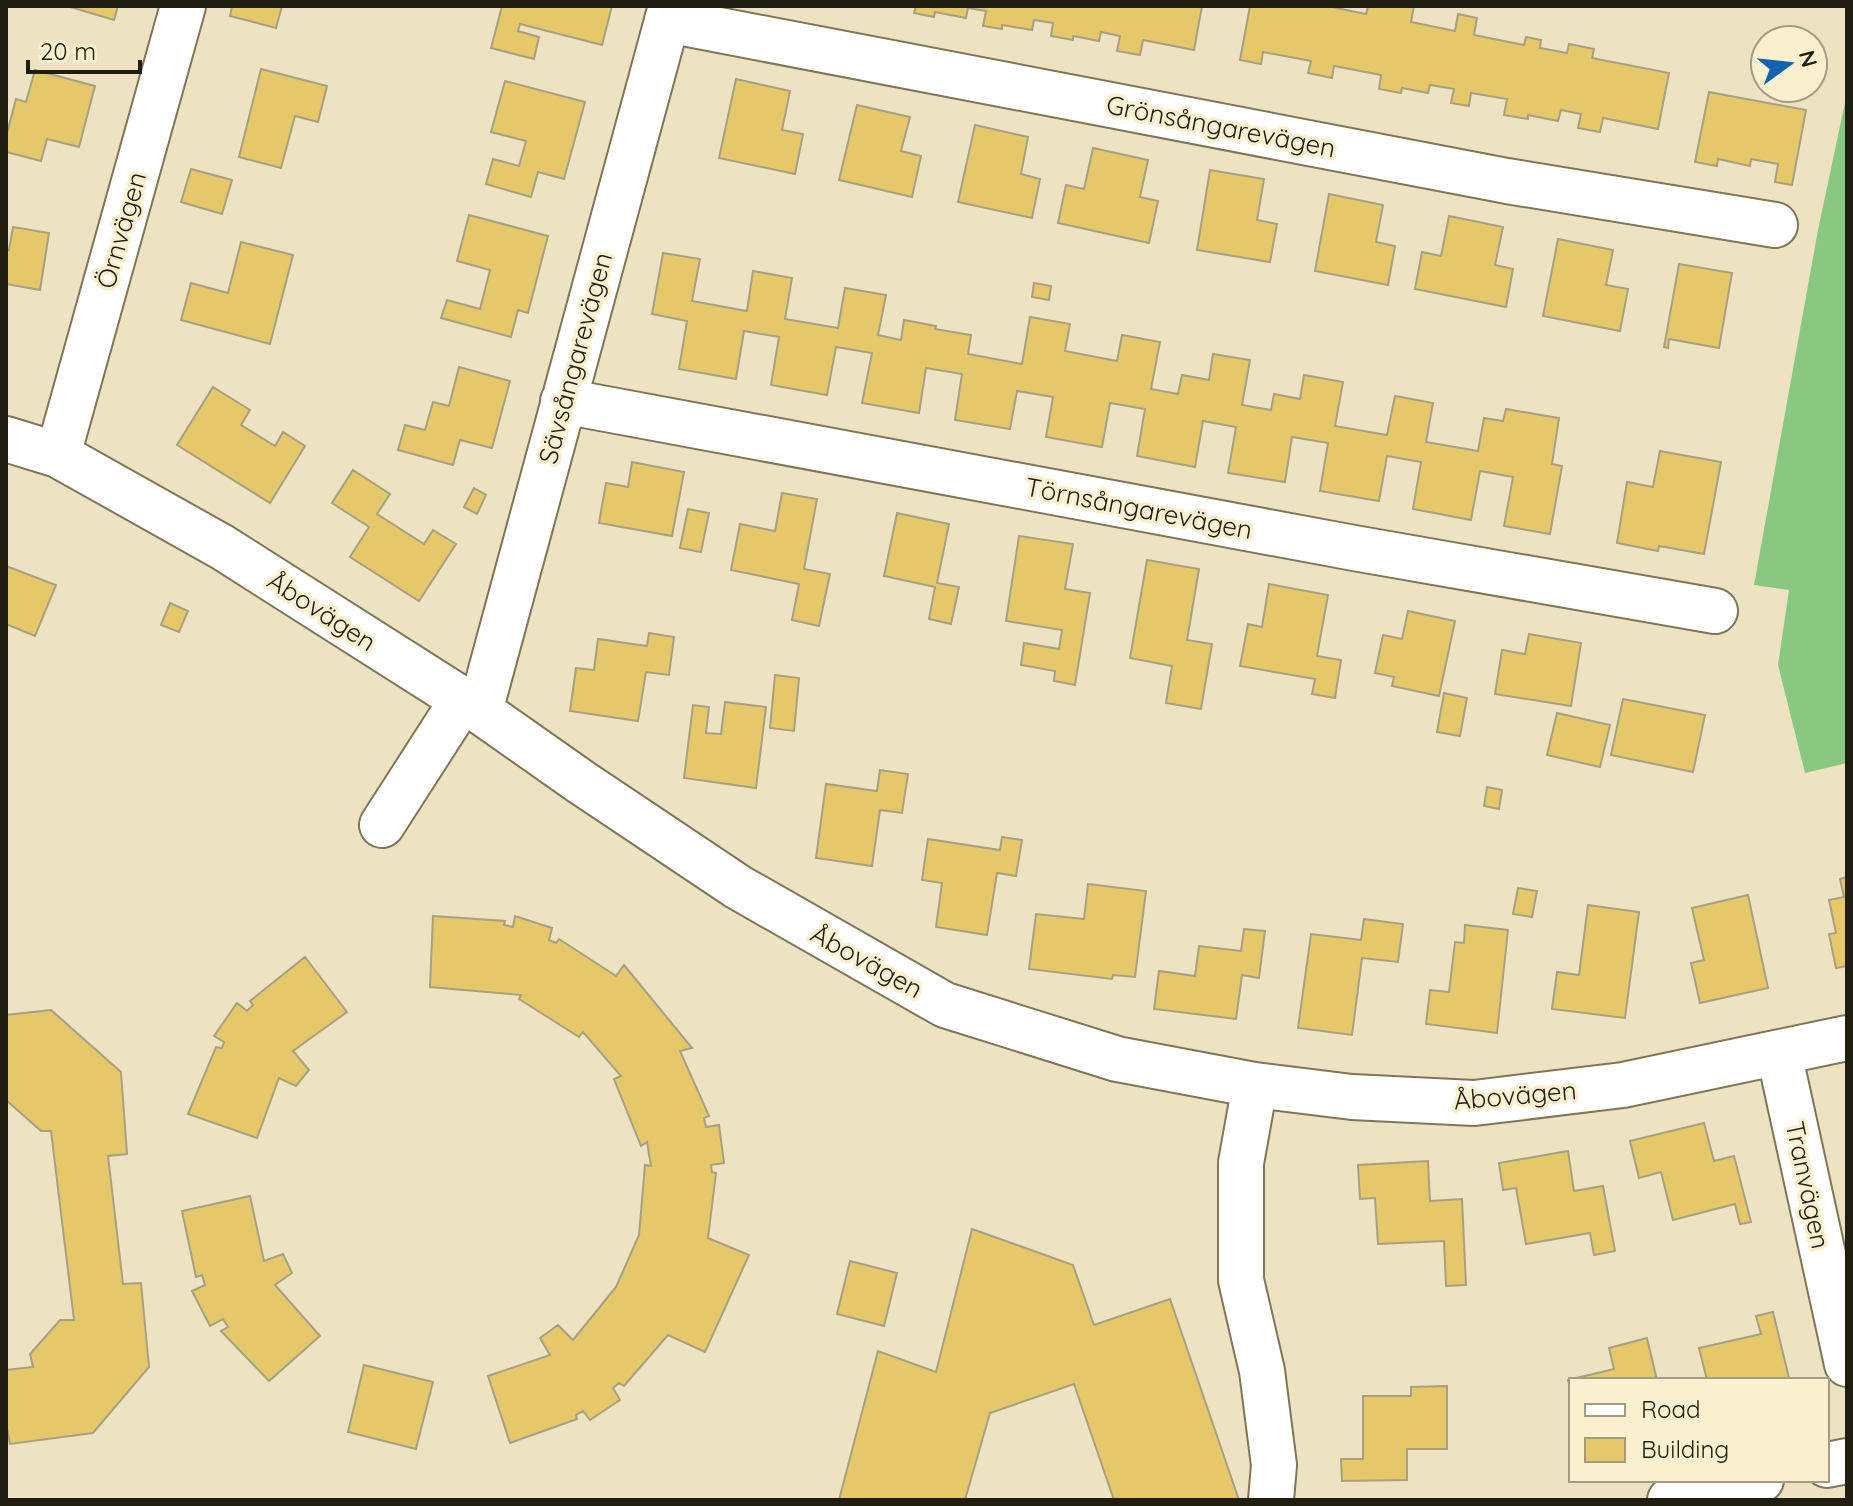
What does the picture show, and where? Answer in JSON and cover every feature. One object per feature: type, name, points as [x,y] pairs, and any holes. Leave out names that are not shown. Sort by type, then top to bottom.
[{"type":"street","name":"Örnvägen","points":[[58,455],[183,6]]},
{"type":"street","name":"Grönsångarevägen","points":[[669,13],[1507,181],[1775,225]]},
{"type":"street","name":"Sävsångarevägen","points":[[382,825],[472,705],[563,401],[669,13]]},
{"type":"street","name":"Törnsångarevägen","points":[[563,401],[1338,545],[1715,611]]},
{"type":"street","name":"Åbovägen","points":[[6,439],[58,455],[222,547],[472,705],[738,887],[945,1005],[1117,1059],[1255,1085],[1352,1097],[1474,1103],[1623,1085],[1847,1038]]},
{"type":"street","name":"Tranvägen","points":[[1779,1053],[1847,1364]]},
{"type":"street","points":[[1255,1085],[1241,1163],[1241,1280],[1262,1371],[1274,1465],[1271,1500]]},
{"type":"street","points":[[1670,1500],[1752,1482]]},
{"type":"green space","points":[[1847,93],[1847,763],[1805,773],[1778,665],[1789,590],[1754,585],[1818,230]]},
{"type":"building","points":[[67,6],[118,6],[114,20]]},
{"type":"building","points":[[232,6],[282,6],[276,28],[230,16]]},
{"type":"building","points":[[502,6],[612,6],[602,45],[520,24],[518,31],[539,37],[534,59],[491,48]]},
{"type":"building","points":[[916,6],[1202,6],[1194,50],[1143,40],[1140,55],[1117,51],[1120,36],[1101,32],[1099,41],[1073,36],[1073,40],[1051,36],[1053,23],[1034,20],[1032,30],[1002,25],[1002,29],[983,26],[986,11],[968,8],[966,18],[935,12],[934,17],[914,13]]},
{"type":"building","points":[[1250,6],[1327,6],[1366,14],[1368,6],[1414,6],[1411,22],[1455,31],[1458,14],[1477,18],[1474,35],[1524,45],[1526,37],[1541,40],[1540,48],[1567,53],[1569,44],[1594,49],[1592,58],[1669,73],[1658,129],[1603,118],[1600,132],[1578,128],[1581,114],[1561,110],[1558,121],[1528,115],[1528,119],[1504,115],[1507,99],[1471,93],[1469,106],[1451,103],[1454,89],[1430,85],[1428,93],[1402,88],[1401,93],[1379,89],[1381,75],[1334,66],[1332,78],[1308,73],[1311,61],[1263,52],[1261,64],[1240,60]]},
{"type":"building","points":[[261,69],[327,86],[318,122],[295,116],[281,168],[239,157]]},
{"type":"building","points":[[35,70],[95,86],[79,147],[47,139],[41,161],[6,152],[6,137],[16,99],[26,102]]},
{"type":"building","points":[[736,79],[790,91],[782,130],[803,134],[795,174],[719,158]]},
{"type":"building","points":[[505,81],[585,102],[564,179],[538,172],[531,197],[486,184],[493,159],[519,166],[526,141],[491,132]]},
{"type":"building","points":[[1709,92],[1749,99],[1749,104],[1774,104],[1806,110],[1792,185],[1775,182],[1778,164],[1751,159],[1750,166],[1718,159],[1717,166],[1695,162]]},
{"type":"building","points":[[857,105],[910,117],[901,151],[921,156],[912,197],[839,180]]},
{"type":"building","points":[[975,125],[1028,137],[1021,174],[1040,179],[1032,218],[958,202]]},
{"type":"building","points":[[1093,148],[1148,160],[1140,197],[1158,201],[1149,243],[1058,223],[1066,185],[1084,189]]},
{"type":"building","points":[[191,169],[232,180],[222,214],[181,202]]},
{"type":"building","points":[[1210,170],[1264,179],[1257,220],[1277,224],[1270,262],[1197,250]]},
{"type":"building","points":[[1329,194],[1383,205],[1376,242],[1395,246],[1388,285],[1315,271]]},
{"type":"building","points":[[469,215],[548,236],[528,313],[518,310],[511,337],[441,318],[447,300],[480,309],[490,270],[457,261]]},
{"type":"building","points":[[1449,216],[1503,227],[1495,265],[1513,269],[1506,307],[1415,289],[1422,252],[1441,256]]},
{"type":"building","points":[[13,227],[49,233],[40,290],[6,284],[6,250],[9,250]]},
{"type":"building","points":[[1558,239],[1613,250],[1606,285],[1628,289],[1620,331],[1543,316]]},
{"type":"building","points":[[241,242],[293,255],[270,344],[181,320],[191,283],[228,293]]},
{"type":"building","points":[[663,253],[700,259],[692,301],[747,311],[753,271],[792,278],[785,319],[838,328],[845,288],[886,295],[878,335],[901,340],[904,320],[936,326],[935,329],[971,335],[968,354],[1022,364],[1030,317],[1070,324],[1065,351],[1117,361],[1122,335],[1160,342],[1151,389],[1178,394],[1182,375],[1209,380],[1213,354],[1250,360],[1242,405],[1271,410],[1274,394],[1300,399],[1304,375],[1343,382],[1335,426],[1387,435],[1395,396],[1433,403],[1426,442],[1478,451],[1484,418],[1503,421],[1506,409],[1559,418],[1552,464],[1562,466],[1550,534],[1504,526],[1513,477],[1480,471],[1471,520],[1413,509],[1421,462],[1387,456],[1379,501],[1320,491],[1328,443],[1292,437],[1285,482],[1228,473],[1236,427],[1203,421],[1195,467],[1137,456],[1145,409],[1110,403],[1102,447],[1046,437],[1053,397],[1017,391],[1010,429],[955,420],[962,374],[926,368],[919,413],[862,403],[872,353],[836,347],[827,395],[771,385],[779,337],[744,331],[736,379],[679,369],[687,321],[652,314]]},
{"type":"building","points":[[1679,264],[1732,273],[1719,348],[1669,339],[1668,348],[1664,347]]},
{"type":"building","points":[[1034,283],[1051,286],[1049,300],[1032,297]]},
{"type":"building","points":[[459,367],[510,381],[492,448],[460,440],[453,465],[398,450],[405,425],[425,430],[433,402],[449,406]]},
{"type":"building","points":[[213,387],[250,410],[241,425],[275,446],[283,432],[305,446],[270,503],[177,445]]},
{"type":"building","points":[[1660,451],[1721,462],[1704,554],[1659,546],[1658,551],[1617,543],[1627,482],[1653,487]]},
{"type":"building","points":[[632,462],[684,472],[672,536],[599,523],[606,483],[628,487]]},
{"type":"building","points":[[353,470],[390,494],[377,514],[424,544],[433,530],[456,544],[419,601],[350,557],[369,527],[332,503]]},
{"type":"building","points":[[474,488],[486,495],[477,514],[464,507]]},
{"type":"building","points":[[782,493],[817,499],[804,569],[830,574],[819,626],[792,620],[799,584],[731,570],[740,524],[775,531]]},
{"type":"building","points":[[688,509],[709,513],[701,552],[680,548]]},
{"type":"building","points":[[897,513],[949,524],[937,583],[959,587],[951,624],[929,619],[935,587],[884,576]]},
{"type":"building","points":[[1019,536],[1073,544],[1065,589],[1090,593],[1075,685],[1054,681],[1055,671],[1021,665],[1024,643],[1059,649],[1062,630],[1006,621]]},
{"type":"building","points":[[1147,560],[1199,569],[1187,640],[1212,644],[1201,709],[1166,703],[1172,666],[1130,658]]},
{"type":"building","points":[[6,566],[56,585],[35,636],[6,624]]},
{"type":"building","points":[[1269,584],[1328,595],[1317,656],[1341,660],[1335,698],[1312,694],[1315,679],[1240,666],[1248,624],[1262,627]]},
{"type":"building","points":[[170,603],[188,611],[179,632],[161,625]]},
{"type":"building","points":[[1408,611],[1455,621],[1439,696],[1392,686],[1394,677],[1375,673],[1383,635],[1402,639]]},
{"type":"building","points":[[649,633],[674,637],[669,675],[646,672],[638,721],[570,711],[576,668],[594,670],[598,639],[647,646]]},
{"type":"building","points":[[1529,634],[1581,643],[1571,706],[1495,694],[1502,650],[1525,654]]},
{"type":"building","points":[[775,675],[799,678],[794,731],[770,728]]},
{"type":"building","points":[[1444,693],[1467,698],[1460,736],[1437,732]]},
{"type":"building","points":[[1623,699],[1705,715],[1693,772],[1611,755]]},
{"type":"building","points":[[725,702],[766,707],[756,788],[684,778],[693,705],[709,707],[706,733],[721,734]]},
{"type":"building","points":[[1557,713],[1610,725],[1600,767],[1547,755]]},
{"type":"building","points":[[880,770],[908,774],[902,813],[880,810],[872,866],[816,858],[826,784],[877,791]]},
{"type":"building","points":[[1487,787],[1502,790],[1499,809],[1484,806]]},
{"type":"building","points":[[1002,837],[1022,840],[1016,876],[997,873],[987,935],[936,927],[942,883],[922,880],[928,839],[1000,850]]},
{"type":"building","points":[[1847,877],[1847,966],[1836,968],[1829,934],[1836,933],[1829,900],[1844,897],[1840,879]]},
{"type":"building","points":[[1088,884],[1146,891],[1135,977],[1113,975],[1112,979],[1029,969],[1036,914],[1084,919]]},
{"type":"building","points":[[1518,888],[1537,891],[1532,917],[1513,914]]},
{"type":"building","points":[[1748,895],[1768,988],[1700,1003],[1691,963],[1704,960],[1692,908]]},
{"type":"building","points":[[1588,905],[1639,912],[1625,1018],[1552,1009],[1557,972],[1579,975]]},
{"type":"building","points":[[433,916],[505,921],[504,925],[513,927],[515,916],[552,928],[549,940],[556,943],[559,939],[616,976],[624,965],[692,1048],[680,1051],[709,1116],[704,1118],[706,1127],[719,1125],[724,1163],[711,1165],[712,1172],[716,1173],[708,1238],[749,1255],[705,1352],[668,1335],[624,1386],[619,1383],[613,1388],[620,1400],[590,1420],[583,1411],[576,1415],[577,1419],[510,1443],[488,1376],[550,1355],[540,1338],[558,1325],[573,1340],[616,1287],[639,1235],[645,1165],[651,1166],[647,1142],[641,1146],[614,1079],[621,1076],[583,1032],[579,1037],[519,999],[521,995],[430,987]]},
{"type":"building","points":[[1364,919],[1403,924],[1398,962],[1362,958],[1352,1035],[1298,1028],[1311,934],[1361,940]]},
{"type":"building","points":[[1465,925],[1508,930],[1497,1033],[1426,1024],[1430,990],[1449,992],[1455,942],[1464,943]]},
{"type":"building","points":[[1244,929],[1265,931],[1259,978],[1242,975],[1236,1019],[1154,1009],[1159,971],[1195,976],[1199,946],[1241,951]]},
{"type":"building","points":[[305,957],[347,1012],[293,1051],[309,1070],[296,1086],[279,1078],[257,1138],[188,1114],[216,1047],[222,1048],[224,1042],[214,1036],[237,1003],[247,1011],[253,1005],[250,1001]]},
{"type":"building","points":[[51,1010],[121,1072],[127,1154],[108,1156],[123,1284],[141,1283],[149,1367],[93,1433],[10,1444],[6,1423],[6,1370],[33,1367],[30,1354],[60,1320],[74,1320],[51,1131],[41,1131],[6,1100],[6,1015]]},
{"type":"building","points":[[1704,1123],[1714,1161],[1734,1156],[1751,1222],[1740,1224],[1735,1204],[1673,1220],[1661,1172],[1639,1178],[1630,1141]]},
{"type":"building","points":[[1568,1151],[1574,1191],[1603,1186],[1615,1251],[1594,1255],[1590,1233],[1526,1244],[1516,1188],[1503,1190],[1499,1163]]},
{"type":"building","points":[[1428,1161],[1430,1201],[1462,1199],[1466,1285],[1446,1286],[1444,1241],[1378,1244],[1375,1198],[1360,1199],[1358,1165]]},
{"type":"building","points":[[250,1196],[264,1261],[283,1254],[292,1273],[275,1285],[320,1336],[269,1381],[221,1331],[228,1327],[223,1319],[210,1326],[192,1291],[205,1285],[202,1275],[196,1277],[182,1211]]},
{"type":"building","points":[[972,1229],[1073,1265],[1094,1325],[1170,1299],[1239,1500],[1114,1500],[1074,1384],[990,1413],[965,1500],[839,1500],[878,1351],[936,1372]]},
{"type":"building","points":[[850,1261],[897,1273],[884,1326],[837,1314]]},
{"type":"building","points":[[1773,1312],[1789,1378],[1706,1378],[1699,1348],[1761,1334],[1756,1316]]},
{"type":"building","points":[[1647,1338],[1657,1378],[1576,1378],[1614,1369],[1609,1348]]},
{"type":"building","points":[[364,1365],[433,1382],[416,1449],[348,1432]]},
{"type":"building","points":[[1447,1386],[1447,1449],[1407,1449],[1407,1480],[1342,1481],[1341,1459],[1363,1459],[1363,1396],[1411,1396],[1411,1387]]}]
